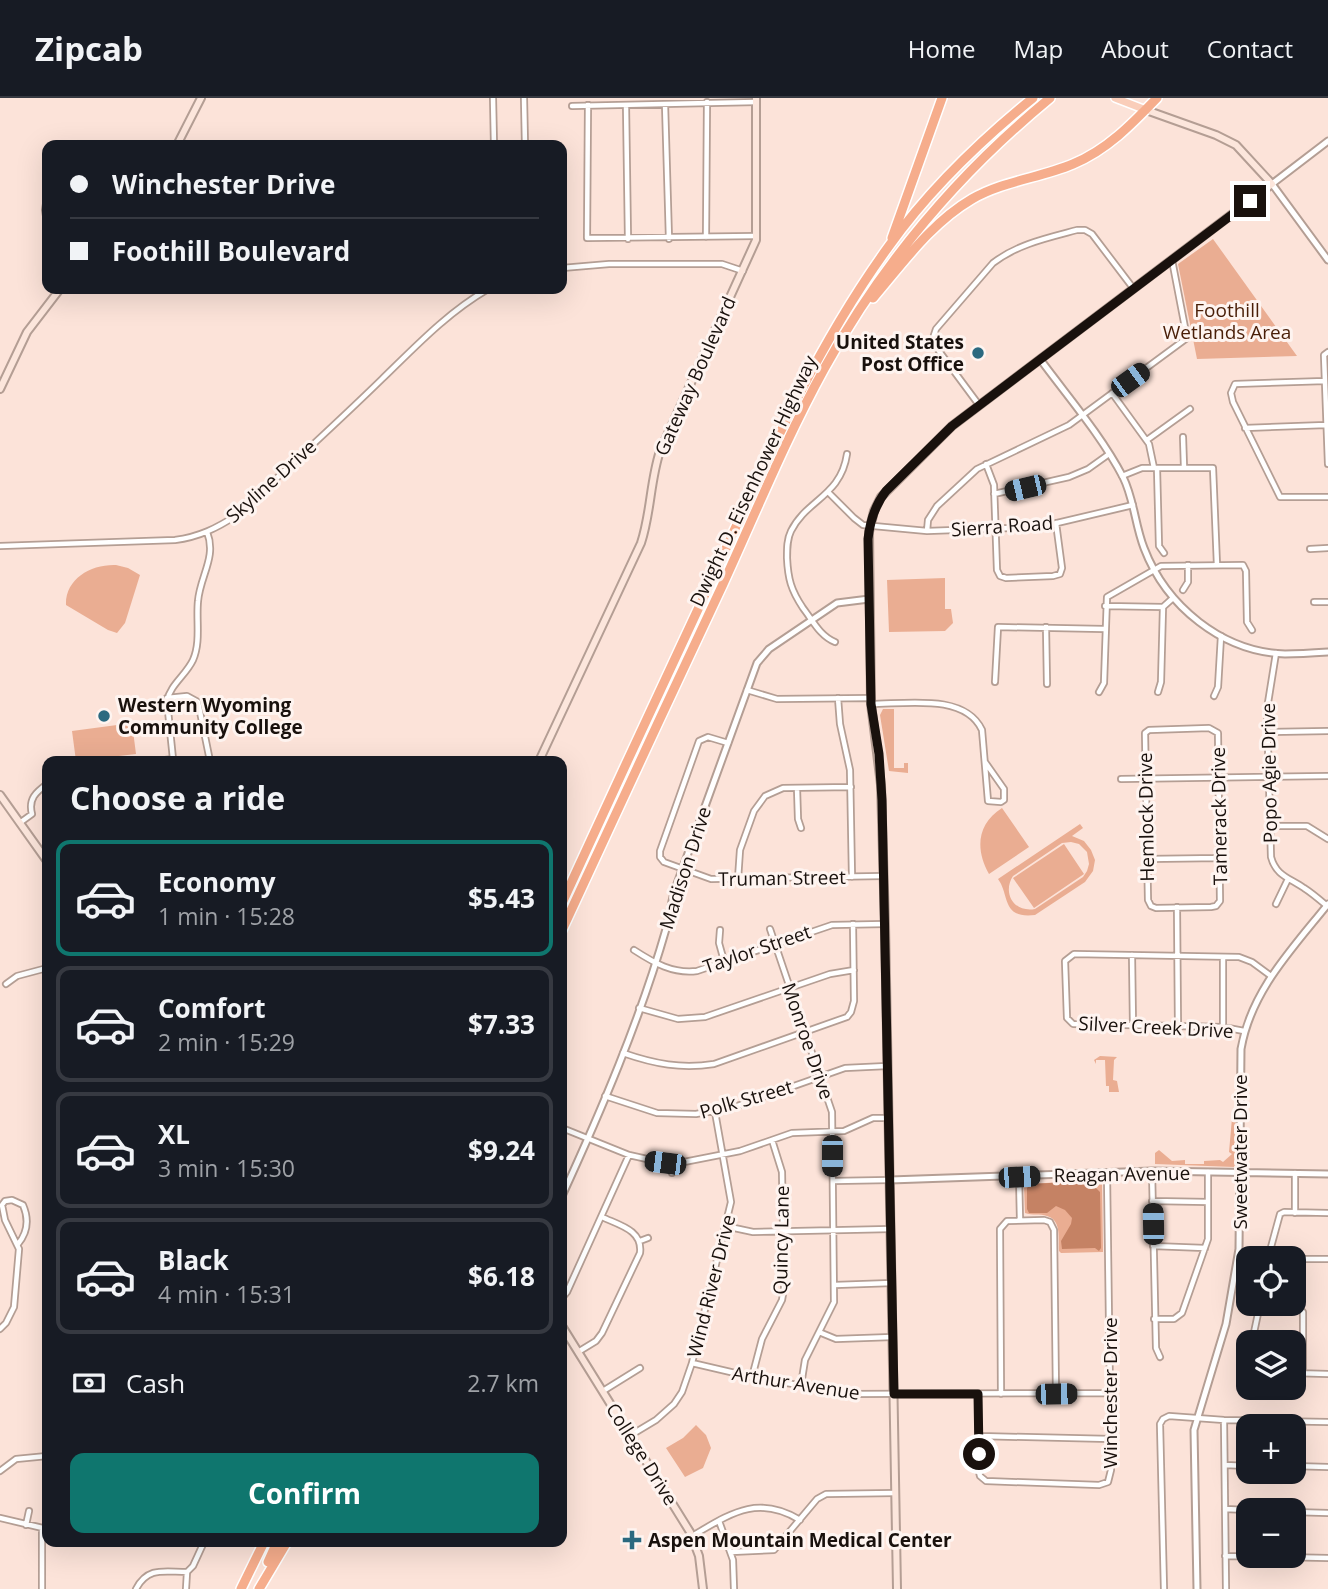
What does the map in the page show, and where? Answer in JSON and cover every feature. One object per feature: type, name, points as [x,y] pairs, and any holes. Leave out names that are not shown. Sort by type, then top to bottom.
[{"type":"highway","points":[[890,245],[942,98]]},
{"type":"highway","name":"Dwight D. Eisenhower Highway","points":[[567,892],[793,402],[842,315],[912,216],[991,132],[1032,98]]},
{"type":"highway","name":"Dwight D. Eisenhower Highway","points":[[567,919],[783,449],[825,367],[884,273],[927,219],[968,173],[1050,98]]},
{"type":"highway","points":[[850,325],[924,238],[946,218],[971,200],[998,186],[1071,165],[1090,156],[1107,145],[1157,98]]},
{"type":"highway","points":[[241,1589],[262,1547]]},
{"type":"highway","points":[[257,1589],[275,1547]]},
{"type":"highway","points":[[257,1589],[285,1547]]},
{"type":"main road","points":[[180,140],[201,98]]},
{"type":"main road","points":[[897,1589],[884,876],[881,785],[871,701],[870,526],[874,511],[886,491],[952,426],[1272,184],[1236,145],[1115,98]]},
{"type":"main road","name":"Gateway Boulevard","points":[[541,756],[641,543],[649,516],[653,475],[660,451],[757,236],[756,100]]},
{"type":"main road","points":[[0,389],[27,332],[56,294]]},
{"type":"main road","points":[[0,795],[42,853]]},
{"type":"main road","name":"College Drive","points":[[567,1334],[692,1536],[702,1567],[703,1589]]},
{"type":"street","points":[[493,98],[494,140]]},
{"type":"street","points":[[524,98],[525,140]]},
{"type":"street","points":[[572,106],[756,100]]},
{"type":"street","points":[[706,237],[707,102]]},
{"type":"street","points":[[665,104],[669,239]]},
{"type":"street","points":[[626,105],[628,239]]},
{"type":"street","points":[[588,106],[587,238],[757,236]]},
{"type":"street","points":[[1328,141],[1272,184],[1328,260]]},
{"type":"street","points":[[979,405],[936,347],[933,338],[936,329],[976,280],[998,258],[1028,243],[1085,230],[1092,234],[1133,288]]},
{"type":"street","points":[[927,531],[929,520],[937,506],[969,475],[986,464],[1060,430],[1188,338],[1172,260]]},
{"type":"street","points":[[567,268],[609,264],[722,264],[743,271]]},
{"type":"street","name":"Skyline Drive","points":[[0,546],[124,544],[175,540],[207,533],[237,514],[383,379],[416,344],[480,294]]},
{"type":"street","points":[[1328,352],[1324,355],[1328,464]]},
{"type":"street","points":[[1040,359],[1082,415],[1122,476],[1133,505],[1140,536],[1154,570],[1173,598],[1199,622],[1242,644],[1276,653],[1328,652]]},
{"type":"street","points":[[1325,381],[1235,384],[1232,388],[1233,402],[1280,498],[1328,497]]},
{"type":"street","points":[[1112,393],[1147,440],[1156,468],[1159,546],[1164,553]]},
{"type":"street","points":[[1147,440],[1190,409]]},
{"type":"street","points":[[1245,428],[1326,425]]},
{"type":"street","points":[[1183,437],[1184,467]]},
{"type":"street","points":[[835,642],[823,636],[788,582],[788,542],[794,525],[828,492],[842,473],[847,454]]},
{"type":"street","points":[[994,494],[1069,477],[1088,469],[1108,454]]},
{"type":"street","points":[[986,464],[993,479],[997,570],[1000,576],[1054,576],[1062,571],[1056,523]]},
{"type":"street","points":[[1122,476],[1136,470],[1156,468],[1213,468],[1217,565]]},
{"type":"street","points":[[828,492],[859,523],[870,526]]},
{"type":"street","name":"Sierra Road","points":[[870,526],[927,531],[1028,528],[1133,505]]},
{"type":"street","points":[[173,756],[167,698],[188,668],[196,648],[198,597],[211,549],[207,533]]},
{"type":"street","points":[[1310,549],[1328,548]]},
{"type":"street","points":[[1183,590],[1188,582],[1188,565]]},
{"type":"street","points":[[1099,692],[1104,683],[1105,606],[1108,596],[1154,570],[1164,566],[1244,566],[1247,622],[1252,630]]},
{"type":"street","name":"Madison Drive","points":[[567,1185],[623,1052],[682,870],[757,663],[764,653],[837,603],[869,598]]},
{"type":"street","points":[[1105,606],[1163,607],[1173,598]]},
{"type":"street","points":[[1314,602],[1328,602]]},
{"type":"street","points":[[1158,692],[1161,682],[1163,607]]},
{"type":"street","points":[[995,682],[998,627],[1104,629]]},
{"type":"street","points":[[1046,627],[1047,684]]},
{"type":"street","points":[[1214,696],[1219,687],[1221,635]]},
{"type":"street","name":"Popo Agie Drive","points":[[1276,653],[1268,697],[1267,732],[1272,862],[1278,872],[1328,905]]},
{"type":"street","points":[[747,690],[777,699],[838,698],[960,708],[974,717],[982,730],[988,801],[1001,802],[1004,800],[1004,789],[985,762]]},
{"type":"street","points":[[167,698],[187,696],[198,702],[209,756]]},
{"type":"street","points":[[838,698],[839,724],[850,762],[852,877]]},
{"type":"street","name":"Tamerack Drive","points":[[1144,733],[1149,730],[1209,728],[1218,733],[1220,901],[1211,907],[1177,907]]},
{"type":"street","points":[[1267,732],[1328,731]]},
{"type":"street","name":"Hemlock Drive","points":[[1144,733],[1147,900],[1156,908],[1177,907]]},
{"type":"street","points":[[682,870],[664,862],[659,854],[699,741],[711,737],[728,743]]},
{"type":"street","points":[[1121,779],[1328,776]]},
{"type":"street","points":[[738,879],[738,855],[757,805],[776,789],[851,787]]},
{"type":"street","points":[[21,822],[32,814],[34,794],[42,788]]},
{"type":"street","points":[[797,788],[798,819],[802,828]]},
{"type":"street","points":[[1269,826],[1307,826],[1328,839]]},
{"type":"street","points":[[1147,859],[1220,858]]},
{"type":"street","name":"Truman Street","points":[[682,870],[710,879],[884,876]]},
{"type":"street","points":[[1276,904],[1288,879]]},
{"type":"street","name":"Sweetwater Drive","points":[[1197,1589],[1194,1430],[1226,1324],[1239,1249],[1241,1049],[1244,1031],[1254,1003],[1271,976],[1328,905]]},
{"type":"street","points":[[1177,907],[1178,1026]]},
{"type":"street","points":[[623,1052],[652,1063],[696,1067],[714,1064],[841,1020],[851,1012],[854,1001],[853,924]]},
{"type":"street","name":"Taylor Street","points":[[634,950],[654,963],[687,972],[832,925],[885,924]]},
{"type":"street","name":"Monroe Drive","points":[[770,929],[832,1112],[834,1302],[805,1360],[800,1385]]},
{"type":"street","points":[[720,930],[719,943],[724,961]]},
{"type":"street","name":"Silver Creek Drive","points":[[1132,955],[1074,954],[1068,957],[1065,961],[1069,1022],[1223,1027],[1244,1031]]},
{"type":"street","points":[[1133,1025],[1132,955],[1246,960],[1271,976]]},
{"type":"street","points":[[1223,957],[1223,1027]]},
{"type":"street","points":[[6,984],[17,976],[42,969]]},
{"type":"street","points":[[639,1008],[665,1017],[705,1017],[830,974],[854,970]]},
{"type":"street","name":"Polk Street","points":[[605,1096],[657,1113],[677,1115],[715,1112],[857,1066],[887,1066]]},
{"type":"street","name":"Wind River Drive","points":[[631,1435],[656,1420],[674,1404],[682,1392],[692,1363],[731,1202],[715,1112]]},
{"type":"street","points":[[567,1130],[629,1155],[646,1160],[672,1162],[723,1154],[803,1132],[852,1129],[873,1118],[889,1118]]},
{"type":"street","name":"Quincy Lane","points":[[752,1377],[762,1339],[782,1300],[784,1288],[782,1172],[772,1140]]},
{"type":"street","points":[[567,1292],[629,1155]]},
{"type":"street","points":[[672,1162],[672,1173]]},
{"type":"street","points":[[1152,1171],[1154,1319],[1156,1348],[1160,1357]]},
{"type":"street","name":"Reagan Avenue","points":[[833,1181],[1152,1171],[1328,1174]]},
{"type":"street","points":[[1154,1319],[1174,1319],[1182,1313],[1208,1239],[1208,1172]]},
{"type":"street","points":[[1295,1173],[1295,1213]]},
{"type":"street","name":"Winchester Drive","points":[[978,1394],[979,1472],[986,1481],[1105,1485],[1111,1478],[1107,1174]]},
{"type":"street","points":[[1019,1177],[1020,1220]]},
{"type":"street","points":[[0,1329],[14,1307],[18,1244],[25,1235],[27,1215],[23,1205],[12,1200],[5,1201],[2,1205],[5,1220],[10,1234],[18,1244]]},
{"type":"street","points":[[1152,1201],[1208,1202]]},
{"type":"street","points":[[1271,1246],[1280,1214],[1328,1213]]},
{"type":"street","points":[[578,1352],[602,1334],[640,1253],[640,1241],[633,1231],[602,1217]]},
{"type":"street","points":[[1001,1394],[1000,1232],[1004,1222],[1020,1220],[1047,1221],[1054,1230],[1056,1394]]},
{"type":"street","points":[[725,1226],[753,1232],[891,1229]]},
{"type":"street","points":[[640,1241],[648,1238]]},
{"type":"street","points":[[1153,1246],[1205,1248]]},
{"type":"street","points":[[1306,1258],[1328,1259]]},
{"type":"street","points":[[835,1284],[892,1283]]},
{"type":"street","points":[[819,1332],[836,1339],[893,1337]]},
{"type":"street","name":"Arthur Avenue","points":[[692,1363],[752,1377],[850,1394],[1110,1393]]},
{"type":"street","points":[[603,1391],[640,1367]]},
{"type":"street","points":[[1306,1373],[1328,1374]]},
{"type":"street","points":[[1164,1589],[1160,1424],[1163,1419],[1168,1416],[1328,1422]]},
{"type":"street","points":[[1224,1420],[1226,1589]]},
{"type":"street","points":[[979,1436],[1111,1439]]},
{"type":"street","points":[[0,1471],[16,1459],[42,1456]]},
{"type":"street","points":[[1225,1465],[1236,1465]]},
{"type":"street","points":[[1306,1466],[1328,1467]]},
{"type":"street","points":[[731,1552],[774,1550],[817,1499],[826,1494],[895,1493]]},
{"type":"street","points":[[692,1536],[744,1509],[780,1510],[800,1520]]},
{"type":"street","points":[[1225,1510],[1236,1510]]},
{"type":"street","points":[[26,1525],[29,1511]]},
{"type":"street","points":[[1306,1512],[1328,1513]]},
{"type":"street","points":[[0,1518],[42,1528]]},
{"type":"street","points":[[719,1521],[731,1552],[734,1589]]},
{"type":"street","points":[[42,1589],[44,1547]]},
{"type":"street","points":[[186,1589],[187,1572],[202,1547]]},
{"type":"street","points":[[1225,1556],[1328,1558]]},
{"type":"street","points":[[136,1589],[147,1574],[187,1572]]},
{"type":"green space","name":"Foothill Wetlands Area","points":[[1213,239],[1297,356],[1197,359],[1178,264]]},
{"type":"green space","points":[[116,565],[140,575],[125,623],[117,633],[66,605],[70,588],[81,575],[98,567]]},
{"type":"green space","points":[[945,578],[945,609],[951,609],[953,623],[945,631],[889,632],[887,580]]},
{"type":"green space","points":[[883,709],[894,709],[894,768],[904,768],[904,763],[908,763],[908,773],[889,771],[880,715]]},
{"type":"green space","points":[[132,723],[136,754],[75,756],[72,731]]},
{"type":"green space","points":[[1002,808],[1029,847],[989,874],[980,846],[981,838],[987,822]]},
{"type":"green space","points":[[1080,824],[1083,828],[1072,836],[1084,841],[1091,850],[1095,860],[1093,871],[1085,882],[1035,915],[1024,915],[1012,910],[998,879]],"holes":[[[1062,843],[1079,844],[1087,852],[1089,864],[1083,877],[1035,909],[1016,905],[1009,889],[1013,876]]]},
{"type":"green space","points":[[1064,844],[1084,874],[1034,908],[1013,878]]},
{"type":"green space","points":[[1100,1056],[1117,1057],[1114,1060],[1113,1080],[1117,1081],[1119,1092],[1109,1092],[1109,1086],[1106,1086],[1105,1060],[1096,1060],[1096,1064],[1094,1060]]},
{"type":"green space","points":[[1232,1118],[1236,1121],[1234,1167],[1155,1164],[1155,1153],[1159,1150],[1172,1161],[1185,1160],[1185,1164],[1204,1164],[1204,1161],[1220,1160],[1223,1162],[1232,1154],[1229,1152]]},
{"type":"green space","points":[[1098,1180],[1102,1182],[1103,1252],[1061,1253],[1055,1221],[1044,1215],[1025,1213],[1024,1187],[1028,1184]]},
{"type":"green space","points":[[696,1425],[706,1435],[711,1448],[703,1468],[685,1477],[666,1448],[683,1438]]},
{"type":"shaded area","points":[[1086,1181],[1100,1192],[1101,1248],[1099,1251],[1095,1248],[1062,1249],[1061,1241],[1072,1218],[1065,1210],[1056,1206],[1047,1213],[1029,1213],[1027,1188],[1031,1184]]},
{"type":"place","name":"United States Post Office","points":[[978,353]]},
{"type":"place","name":"Western Wyoming Community College","points":[[104,716]]},
{"type":"place","name":"Aspen Mountain Medical Center","points":[[632,1540]]},
{"type":"route","points":[[979,1454],[978,1394],[894,1394],[882,800],[870,692],[868,539],[871,518],[886,491],[952,426],[1250,201]]}]
